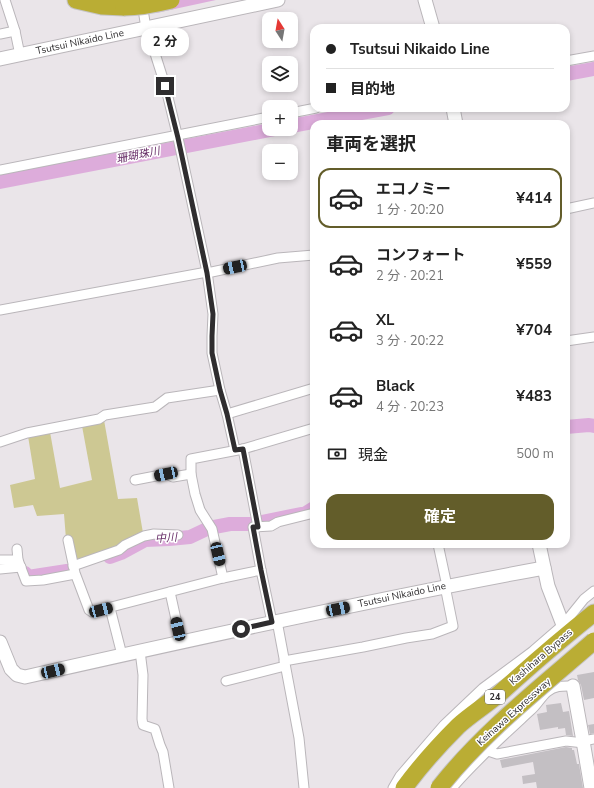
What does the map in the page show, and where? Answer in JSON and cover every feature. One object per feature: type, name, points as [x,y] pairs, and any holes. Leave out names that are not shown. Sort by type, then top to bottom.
[{"type":"highway","points":[[76,0],[102,6],[124,7],[140,7],[171,0]]},
{"type":"highway","name":"Kashihara Bypass","points":[[404,788],[459,725],[486,704],[566,635],[594,614]]},
{"type":"highway","name":"Keinawa Expressway","points":[[416,788],[434,765],[466,731],[497,701],[594,614]]},
{"type":"highway","name":"Kashihara Bypass","points":[[447,788],[486,746],[512,709],[594,640]]},
{"type":"highway","name":"Keinawa Expressway","points":[[439,788],[481,741],[594,640]]},
{"type":"main road","name":"Tsutsui Nikaido Line","points":[[0,59],[278,0]]},
{"type":"main road","points":[[425,0],[432,24]]},
{"type":"main road","points":[[540,548],[548,586],[563,625]]},
{"type":"main road","name":"Tsutsui Nikaido Line","points":[[0,642],[11,669],[17,675],[25,677],[274,622],[446,586],[544,568]]},
{"type":"main road","points":[[573,686],[587,741],[590,788]]},
{"type":"street","points":[[6,0],[20,55]]},
{"type":"street","points":[[141,0],[147,28],[165,86],[207,273],[213,314],[212,353],[220,390],[239,450],[257,523]]},
{"type":"street","points":[[0,34],[15,31]]},
{"type":"street","points":[[570,60],[594,56]]},
{"type":"street","points":[[298,112],[310,109]]},
{"type":"street","points":[[0,170],[262,118]]},
{"type":"street","points":[[570,208],[594,203]]},
{"type":"street","points":[[0,310],[207,273],[278,258],[310,255]]},
{"type":"street","points":[[570,340],[594,337]]},
{"type":"street","points":[[227,414],[310,389]]},
{"type":"street","points":[[0,442],[27,433],[100,419],[105,415],[155,407],[167,398],[220,390]]},
{"type":"street","points":[[223,578],[210,527],[200,510],[195,494],[191,474],[191,459],[239,450],[310,429]]},
{"type":"street","points":[[135,480],[166,474],[173,477],[191,474]]},
{"type":"street","points":[[257,523],[271,526],[278,522],[310,514]]},
{"type":"street","points":[[257,523],[253,527],[261,570],[285,663],[299,738],[304,788]]},
{"type":"street","points":[[17,549],[19,564],[26,581],[43,580],[74,571],[119,550],[125,545],[144,536],[154,534],[178,535]]},
{"type":"street","points":[[68,540],[74,571],[89,610],[92,612],[223,578],[261,570]]},
{"type":"street","points":[[226,681],[285,663],[432,634],[453,626],[439,548]]},
{"type":"street","points":[[0,560],[19,564]]},
{"type":"street","points":[[0,569],[19,564]]},
{"type":"street","points":[[393,788],[400,776],[444,725],[482,688],[533,650],[563,625],[584,600],[594,591]]},
{"type":"street","points":[[170,592],[181,642]]},
{"type":"street","points":[[110,608],[122,655]]},
{"type":"street","points":[[140,651],[143,675],[143,725],[155,730],[157,733],[163,752],[169,788]]},
{"type":"street","points":[[452,788],[533,708],[547,692],[559,686],[573,686]]},
{"type":"street","points":[[488,751],[497,754],[566,741],[587,741]]},
{"type":"shaded area","points":[[149,0],[216,0],[156,13],[150,8]]},
{"type":"shaded area","points":[[104,420],[118,499],[137,498],[143,533],[111,549],[76,561],[66,539],[64,514],[37,516],[33,505],[14,508],[10,485],[35,479],[28,436],[50,432],[60,488],[92,480],[82,426]]},
{"type":"building","points":[[594,672],[594,698],[584,700],[577,675]]},
{"type":"building","points":[[561,703],[563,712],[569,711],[573,736],[566,735],[565,728],[558,729],[558,727],[540,730],[537,714],[547,712],[546,705]]},
{"type":"building","points":[[594,724],[594,733],[590,734],[588,725]]},
{"type":"building","points":[[566,747],[574,750],[577,764],[579,764],[583,788],[537,788],[536,782],[523,784],[522,776],[535,774],[533,762],[502,768],[500,760]]},
{"type":"waterway","name":"珊瑚珠川","points":[[570,73],[594,69]]},
{"type":"waterway","name":"珊瑚珠川","points":[[323,120],[366,112]]},
{"type":"waterway","name":"珊瑚珠川","points":[[298,125],[310,122]]},
{"type":"waterway","name":"珊瑚珠川","points":[[0,182],[262,132]]},
{"type":"waterway","name":"中川","points":[[570,427],[594,426]]},
{"type":"waterway","name":"中川","points":[[110,557],[121,553],[145,540],[190,537],[209,528],[230,524],[252,524],[306,513],[310,510]]},
{"type":"waterway","name":"中川","points":[[25,573],[28,577],[67,571]]},
{"type":"route","points":[[165,86],[178,138],[207,273],[213,314],[212,353],[235,450],[243,449],[258,527],[253,527],[272,622],[241,629]]}]
